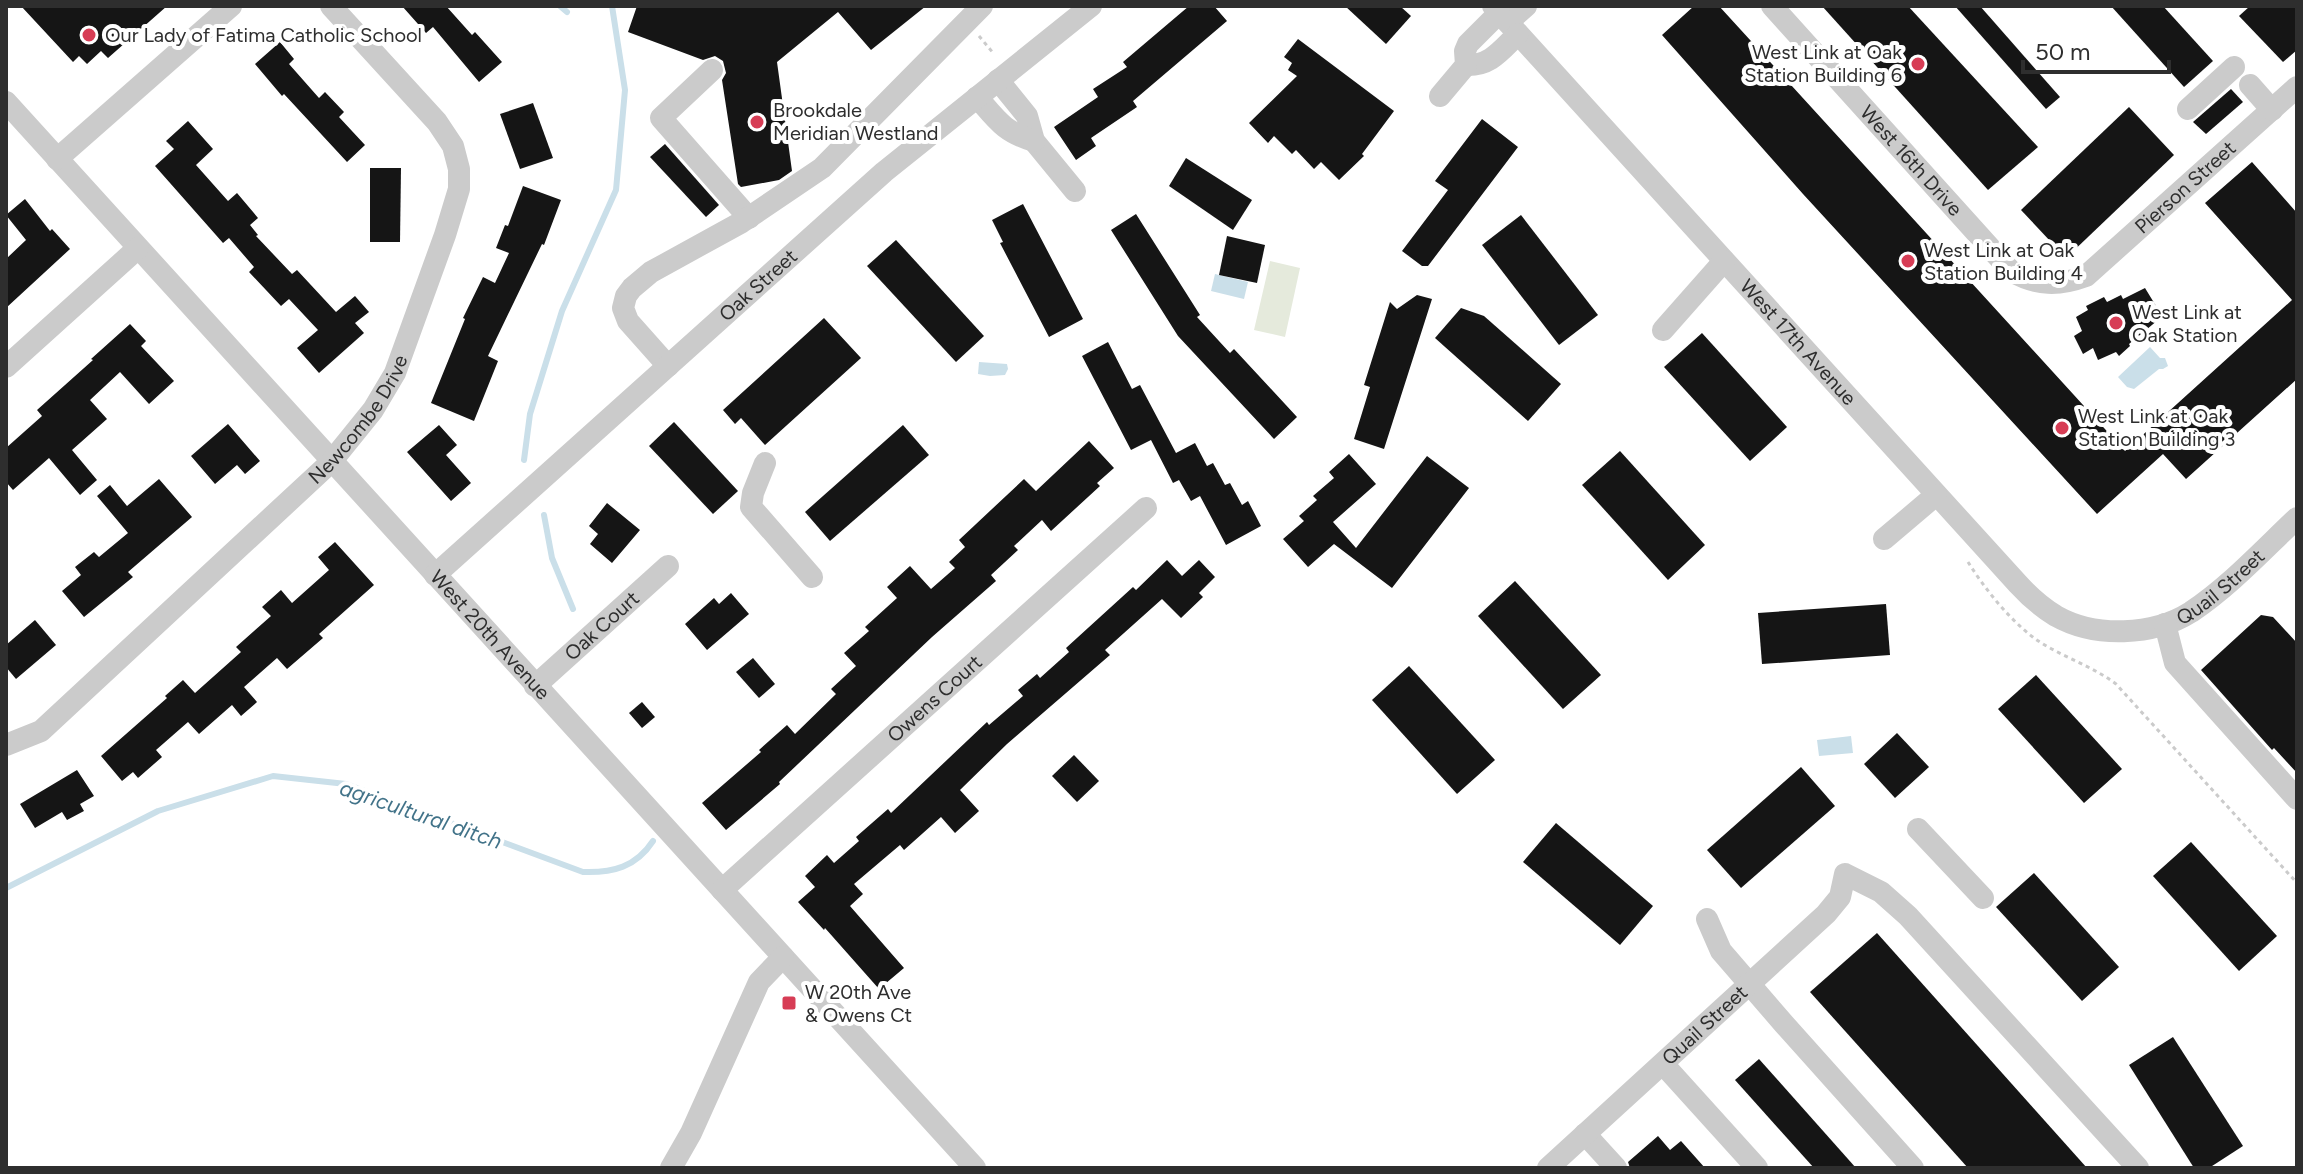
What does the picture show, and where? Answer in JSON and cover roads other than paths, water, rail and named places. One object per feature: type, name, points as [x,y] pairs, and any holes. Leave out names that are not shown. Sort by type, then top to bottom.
[{"type":"street","points":[[57,159],[231,6]]},
{"type":"street","name":"Newcombe Drive","points":[[6,745],[41,731],[331,462],[373,410],[395,373],[445,235],[459,189],[459,169],[453,146],[437,122],[331,6]]},
{"type":"street","points":[[668,366],[628,321],[623,308],[626,296],[638,281],[749,218],[822,168],[982,6]]},
{"type":"street","name":"Oak Street","points":[[435,575],[884,172],[1091,6]]},
{"type":"street","points":[[1440,96],[1466,65],[1468,44],[1526,6]]},
{"type":"street","name":"West 16th Drive","points":[[1772,6],[2011,271],[2033,281],[2051,284],[2070,282]]},
{"type":"street","name":"West 17th Avenue","points":[[1505,19],[2018,584],[2043,608],[2063,620],[2099,630],[2130,631]]},
{"type":"street","points":[[2188,109],[2234,67]]},
{"type":"street","points":[[712,70],[661,118],[749,218]]},
{"type":"street","points":[[998,80],[1027,116],[1034,141],[1075,191]]},
{"type":"street","points":[[2250,85],[2272,110]]},
{"type":"street","name":"Pierson Street","points":[[2070,282],[2086,276],[2097,267],[2295,91]]},
{"type":"street","points":[[977,97],[1002,126],[1016,136],[1034,141]]},
{"type":"street","name":"West 20th Avenue","points":[[6,102],[975,1168]]},
{"type":"street","points":[[6,367],[138,248]]},
{"type":"street","points":[[1663,330],[1724,261]]},
{"type":"street","points":[[765,463],[751,507],[812,577]]},
{"type":"street","points":[[1884,539],[1936,495]]},
{"type":"street","name":"Owens Court","points":[[722,890],[1146,508]]},
{"type":"street","name":"Quail Street","points":[[2130,631],[2165,624],[2190,612],[2297,518]]},
{"type":"street","name":"Oak Court","points":[[535,686],[668,566]]},
{"type":"street","points":[[2165,624],[2175,663],[2297,799]]},
{"type":"street","points":[[1918,829],[1983,898]]},
{"type":"street","name":"Quail Street","points":[[1548,1168],[1826,914],[1840,897],[1845,874],[1881,892],[1908,916],[2138,1168]]},
{"type":"street","points":[[1707,919],[1721,951],[1913,1168]]},
{"type":"street","points":[[671,1168],[691,1133],[759,982],[783,957]]},
{"type":"street","points":[[1663,1064],[1757,1168]]},
{"type":"street","points":[[1585,1134],[1616,1168]]},
{"type":"water","points":[[1215,274],[1248,282],[1244,299],[1211,291]]},
{"type":"water","points":[[2150,347],[2160,358],[2165,358],[2168,366],[2159,369],[2134,389],[2127,387],[2118,377]]},
{"type":"water","points":[[979,362],[1007,364],[1008,369],[1005,375],[978,374]]},
{"type":"water","points":[[1851,736],[1853,753],[1819,756],[1817,740]]},
{"type":"waterway","points":[[560,6],[567,12]]},
{"type":"waterway","name":"agricultural ditch","points":[[524,460],[530,414],[562,311],[616,190],[625,90],[612,6]]},
{"type":"waterway","name":"agricultural ditch","points":[[544,515],[552,558],[573,609]]},
{"type":"waterway","name":"agricultural ditch","points":[[6,888],[158,811],[273,776],[346,784],[583,872],[623,867],[639,857],[653,841]]},
{"type":"place","name":"Our Lady of Fatima Catholic School","points":[[89,35]]},
{"type":"place","name":"West Link at Oak Station Building 6","points":[[1918,64]]},
{"type":"place","name":"Brookdale Meridian Westland","points":[[757,122]]},
{"type":"place","name":"West Link at Oak Station Building 4","points":[[1908,261]]},
{"type":"place","name":"West Link at Oak Station","points":[[2116,323]]},
{"type":"place","name":"West Link at Oak Station Building 3","points":[[2062,428]]},
{"type":"place","name":"W 20th Ave & Owens Ct","points":[[789,1003]]}]
